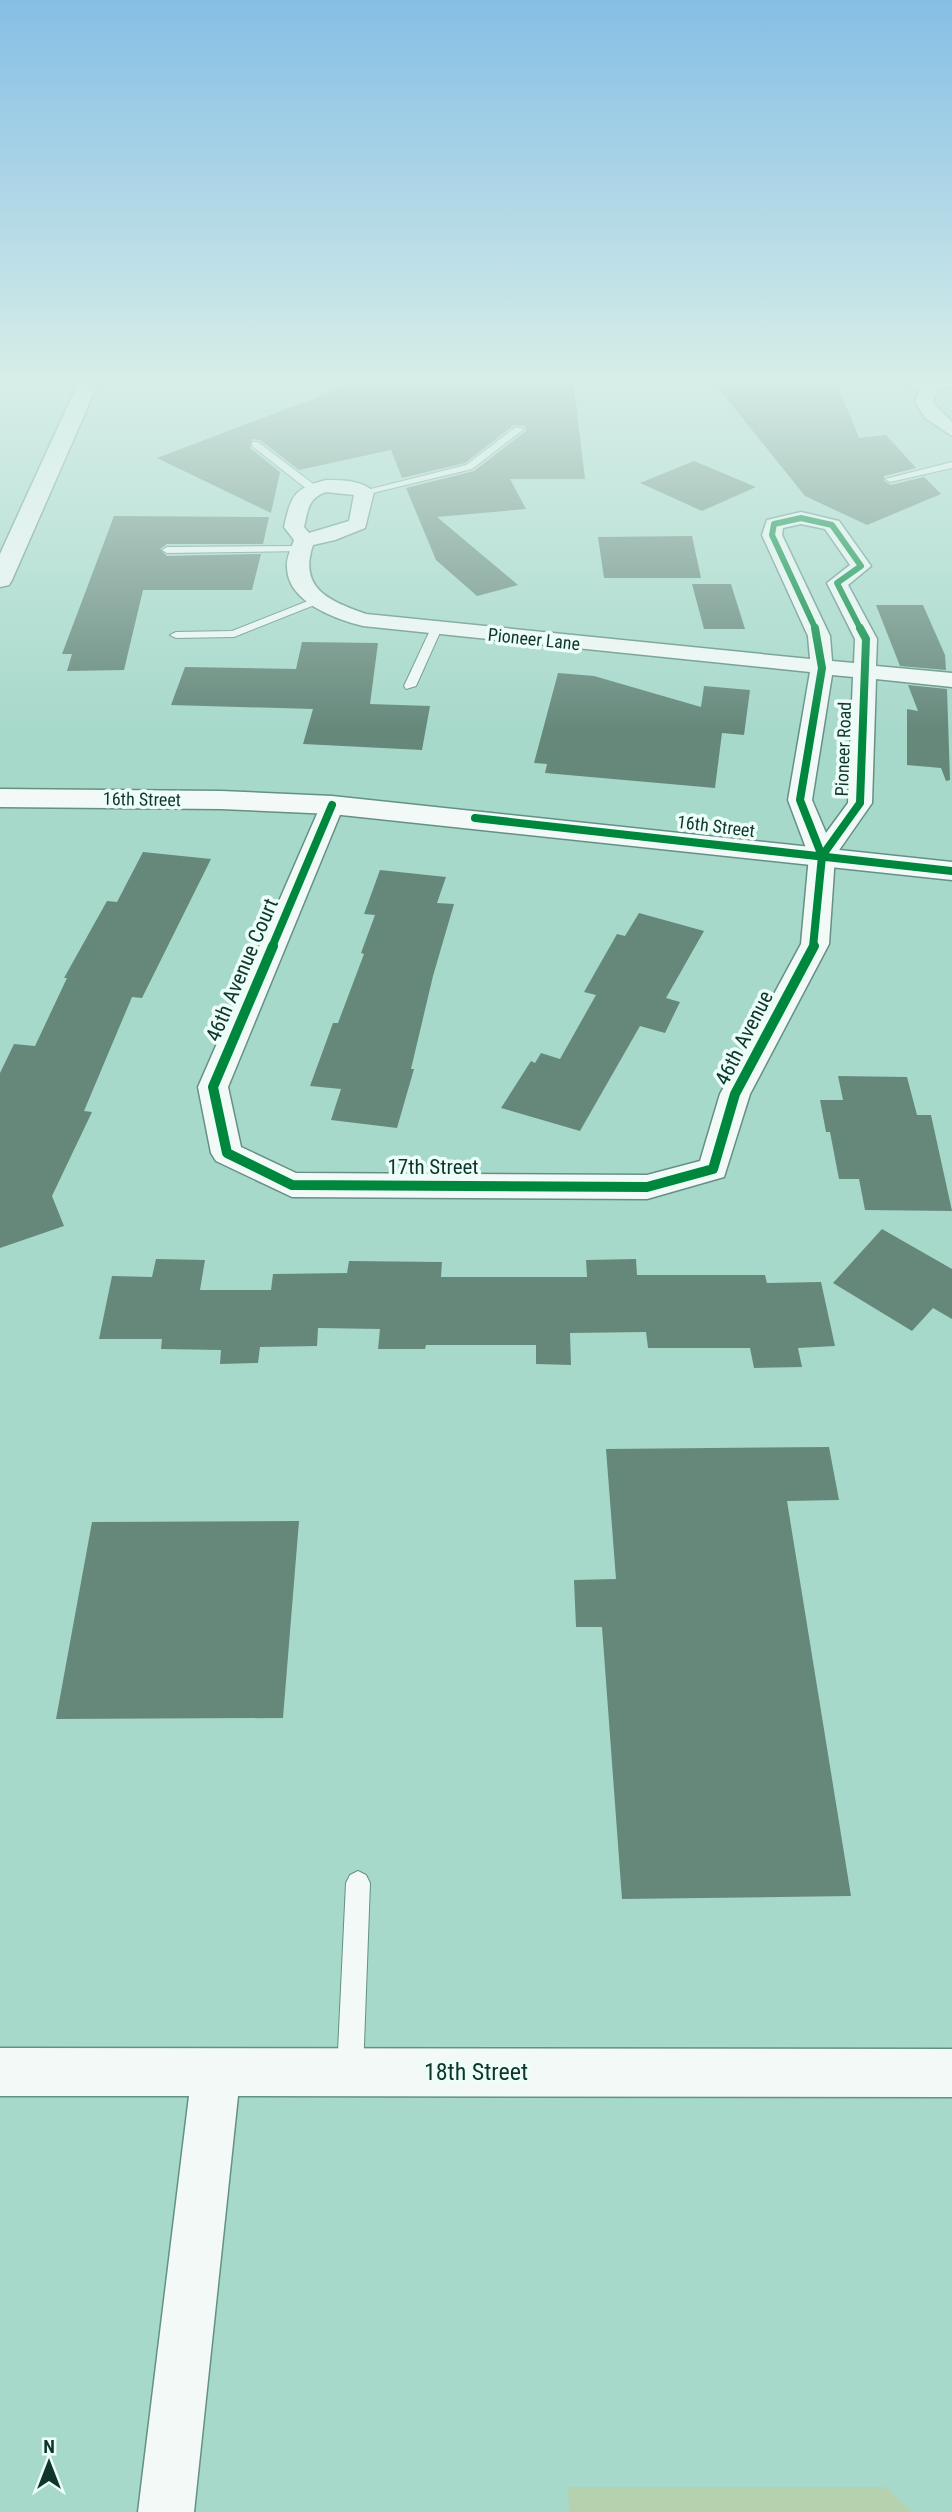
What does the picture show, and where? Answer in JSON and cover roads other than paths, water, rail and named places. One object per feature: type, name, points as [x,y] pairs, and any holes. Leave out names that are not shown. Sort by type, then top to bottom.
[{"type":"main road","points":[[0,580],[38,496]]},
{"type":"main road","name":"16th Street","points":[[0,798],[221,800],[332,805],[952,870]]},
{"type":"street","points":[[301,496],[294,527],[303,544],[297,569],[306,587],[318,600]]},
{"type":"street","points":[[303,544],[358,524],[363,496]]},
{"type":"street","name":"Pioneer Road","points":[[815,944],[822,856],[800,800],[822,668],[819,636],[772,535],[774,524],[801,518],[832,525],[861,566],[837,583],[866,639],[862,672],[860,803],[822,856]]},
{"type":"street","points":[[795,584],[837,583]]},
{"type":"street","name":"Pioneer Lane","points":[[318,600],[363,620],[952,680]]},
{"type":"street","name":"46th Avenue Court","points":[[227,1153],[213,1087],[332,805]]},
{"type":"street","name":"46th Avenue","points":[[647,1187],[713,1169],[735,1094],[815,944]]},
{"type":"street","name":"17th Street","points":[[227,1153],[292,1185],[647,1187]]},
{"type":"street","name":"18th Street","points":[[0,2071],[952,2073]]},
{"type":"street","points":[[166,2512],[216,2072]]},
{"type":"lane","points":[[167,550],[303,544]]},
{"type":"lane","points":[[176,635],[234,634],[318,600]]},
{"type":"lane","points":[[410,686],[436,628]]},
{"type":"lane","points":[[350,2072],[358,1883]]}]
